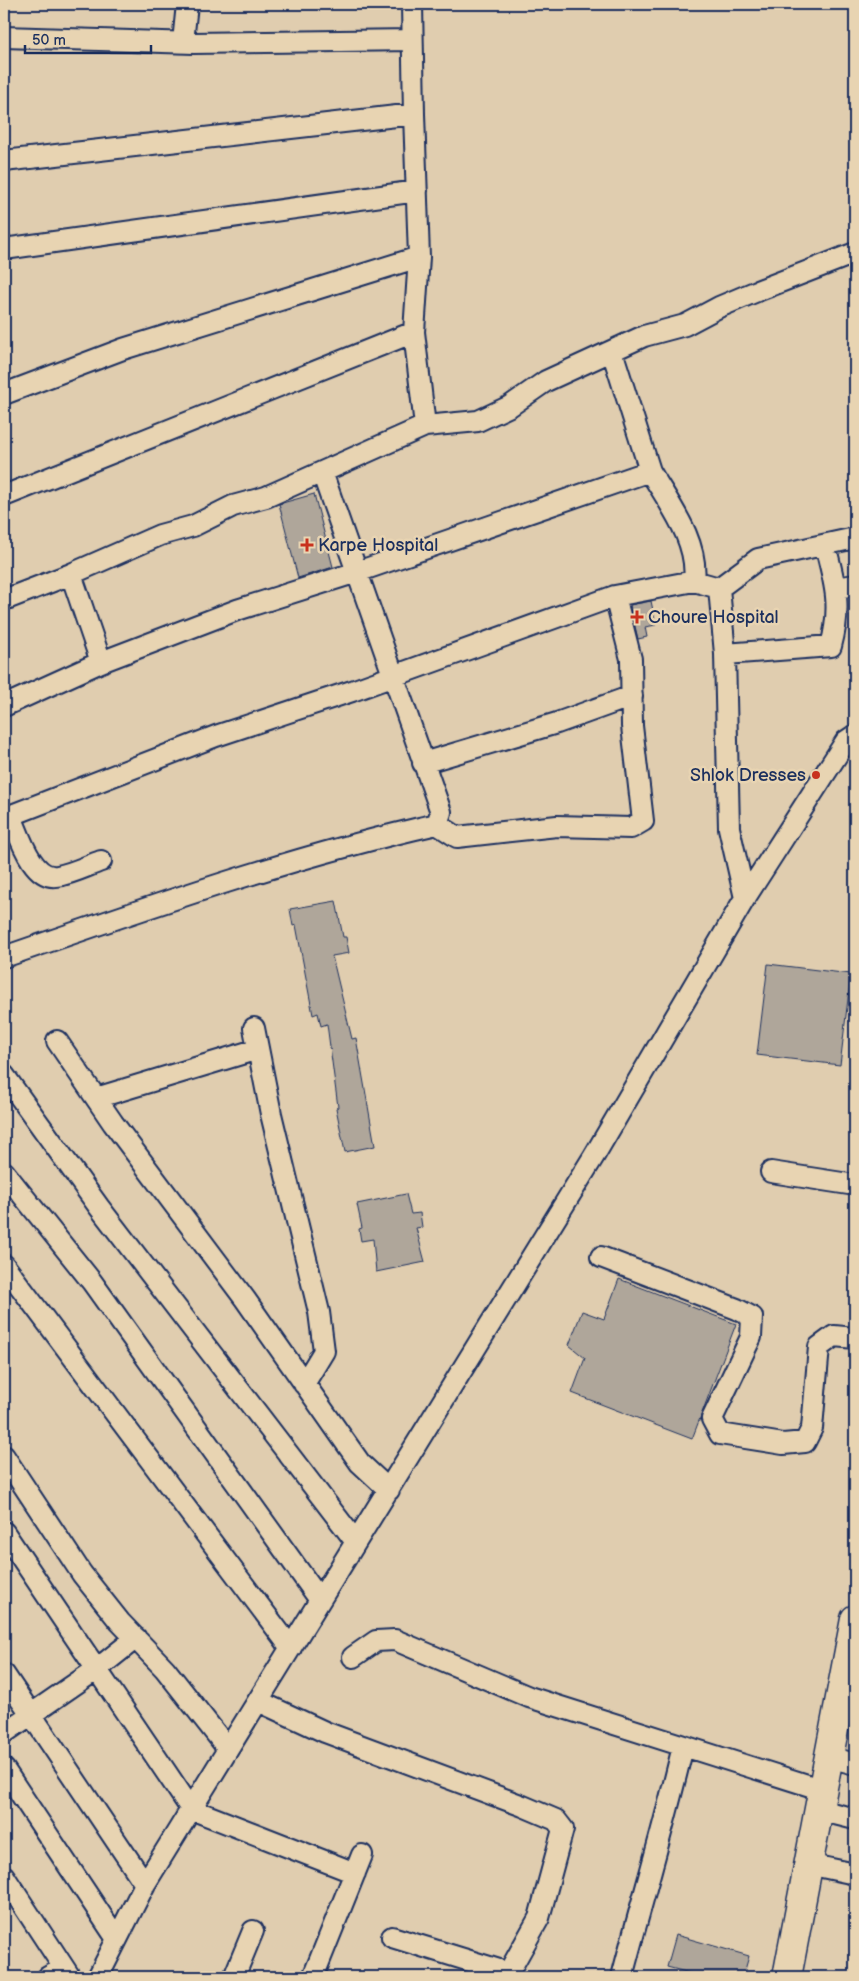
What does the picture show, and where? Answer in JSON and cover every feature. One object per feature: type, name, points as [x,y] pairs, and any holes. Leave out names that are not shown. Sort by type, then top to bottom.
[{"type":"highway","points":[[792,1976],[808,1864],[852,1655],[855,1620]]},
{"type":"street","points":[[183,42],[187,4]]},
{"type":"street","points":[[412,4],[420,257],[414,332],[425,426]]},
{"type":"street","points":[[4,37],[183,42],[412,40]]},
{"type":"street","points":[[4,160],[414,114]]},
{"type":"street","points":[[4,249],[417,191]]},
{"type":"street","points":[[4,600],[71,574],[160,535],[194,526],[233,506],[266,497],[425,426],[478,421],[510,406],[546,381],[644,336],[685,325],[757,291],[855,253]]},
{"type":"street","points":[[4,394],[132,346],[420,257]]},
{"type":"street","points":[[4,496],[414,332]]},
{"type":"street","points":[[612,351],[650,471],[686,534],[696,565],[694,581]]},
{"type":"street","points":[[4,706],[101,662],[237,610],[357,572],[650,471]]},
{"type":"street","points":[[322,472],[441,812],[437,824]]},
{"type":"street","points":[[719,588],[758,558],[855,538]]},
{"type":"street","points":[[725,654],[831,646],[838,612],[846,587],[825,545]]},
{"type":"street","points":[[71,574],[101,662]]},
{"type":"street","points":[[101,861],[56,876],[44,875],[36,867],[7,817],[216,736],[615,596],[694,581],[719,588]]},
{"type":"street","points":[[719,588],[725,654],[729,828],[745,898]]},
{"type":"street","points":[[4,957],[160,903],[300,861],[437,824],[457,837],[557,826],[632,828],[643,821],[632,726],[632,659],[615,596]]},
{"type":"street","points":[[423,763],[557,723],[632,696]]},
{"type":"street","points":[[105,1975],[117,1939],[145,1884],[594,1156],[745,898],[846,741],[855,735]]},
{"type":"street","points":[[254,1028],[271,1114],[319,1312],[324,1351],[304,1384]]},
{"type":"street","points":[[56,1041],[245,1299],[360,1463],[388,1490]]},
{"type":"street","points":[[96,1098],[258,1049]]},
{"type":"street","points":[[4,1075],[99,1207],[356,1542]]},
{"type":"street","points":[[4,1172],[92,1282],[320,1600]]},
{"type":"street","points":[[771,1172],[855,1185]]},
{"type":"street","points":[[601,1257],[737,1309],[752,1317],[751,1337],[712,1419],[720,1434],[783,1444],[806,1442],[812,1428],[819,1347],[834,1336],[855,1338]]},
{"type":"street","points":[[4,1265],[291,1648]]},
{"type":"street","points":[[4,1456],[82,1574],[164,1669],[228,1749]]},
{"type":"street","points":[[4,1532],[191,1809],[359,1864],[313,1977]]},
{"type":"street","points":[[4,1733],[97,1669],[136,1638]]},
{"type":"street","points":[[353,1657],[376,1641],[395,1640],[529,1697],[683,1746],[821,1800],[855,1819]]},
{"type":"street","points":[[4,1674],[145,1884]]},
{"type":"street","points":[[258,1701],[325,1732],[523,1806],[556,1820],[563,1829],[539,1918],[508,1975],[392,1937]]},
{"type":"street","points":[[622,1977],[648,1874],[667,1815],[683,1746]]},
{"type":"street","points":[[829,1757],[855,1764]]},
{"type":"street","points":[[4,1768],[117,1939]]},
{"type":"street","points":[[808,1864],[855,1874]]},
{"type":"street","points":[[4,1876],[61,1974]]},
{"type":"street","points":[[234,1977],[253,1931]]},
{"type":"building","points":[[314,494],[333,567],[298,578],[279,504]]},
{"type":"building","points":[[651,601],[656,625],[645,627],[647,637],[638,639],[630,605]]},
{"type":"building","points":[[336,901],[343,937],[346,937],[349,953],[332,956],[352,1039],[356,1038],[375,1146],[345,1152],[336,1108],[338,1107],[327,1024],[321,1026],[318,1013],[313,1015],[296,925],[293,926],[290,909]]},
{"type":"building","points":[[768,964],[851,974],[840,1065],[757,1055]]},
{"type":"building","points":[[406,1194],[411,1214],[420,1213],[422,1227],[416,1228],[425,1262],[376,1272],[373,1239],[361,1241],[359,1229],[362,1228],[357,1204]]},
{"type":"building","points":[[619,1279],[736,1324],[692,1439],[572,1393],[585,1358],[569,1345],[582,1311],[604,1319]]},
{"type":"building","points":[[676,1935],[749,1956],[743,1977],[705,1977],[667,1967]]},
{"type":"place","name":"Karpe Hospital","points":[[307,545]]},
{"type":"place","name":"Choure Hospital","points":[[637,617]]},
{"type":"place","name":"Shlok Dresses","points":[[816,775]]}]
